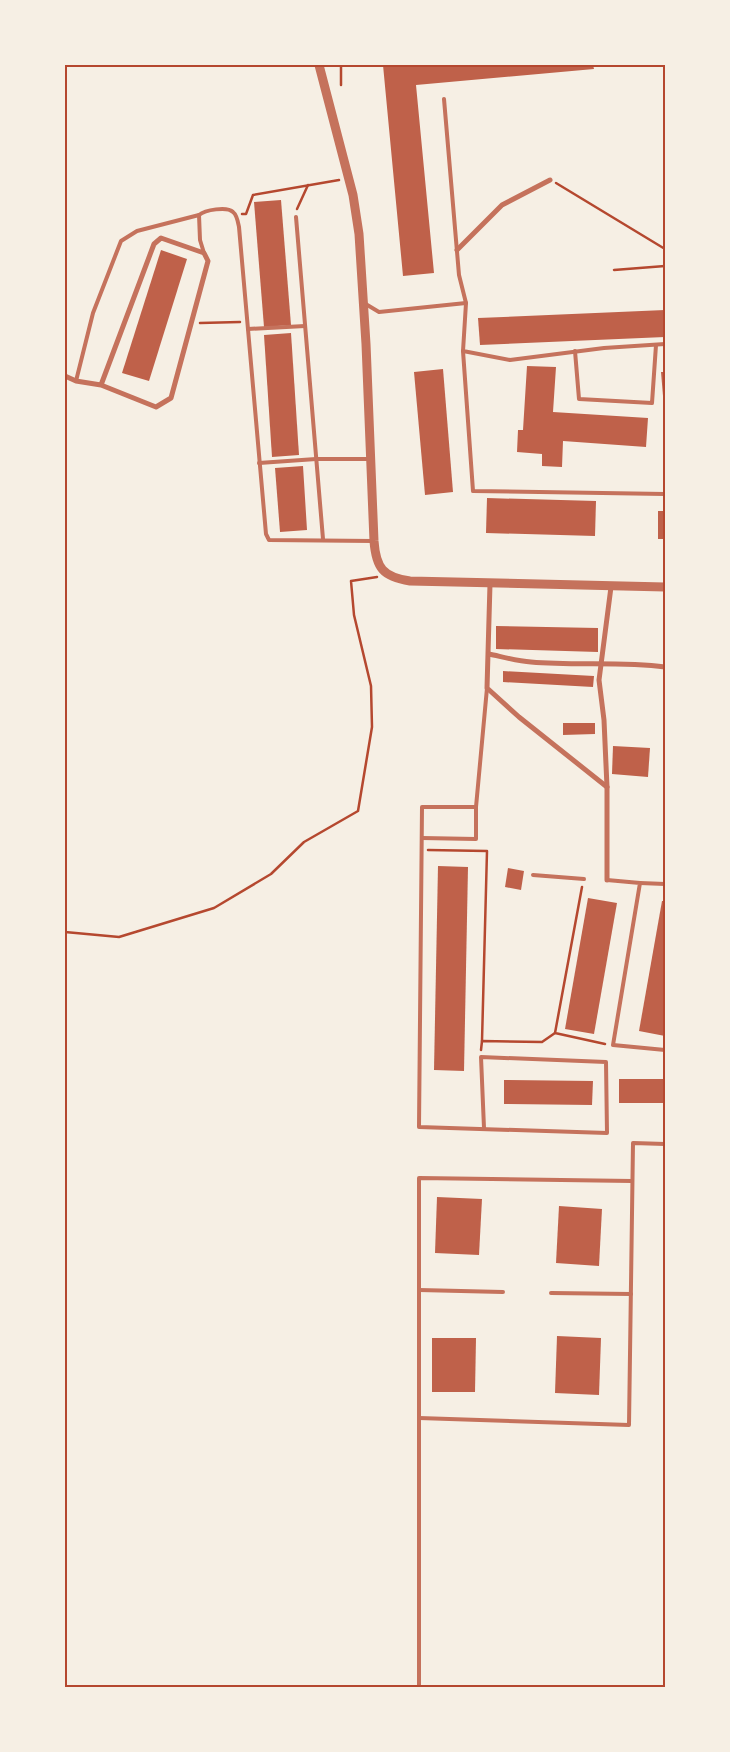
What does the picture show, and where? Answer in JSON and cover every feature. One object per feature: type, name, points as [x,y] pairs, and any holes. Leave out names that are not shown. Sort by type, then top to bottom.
[{"type":"street","points":[[319,65],[357,214],[364,303],[369,460],[375,558],[388,575],[410,581],[665,587]]},
{"type":"street","points":[[457,250],[502,205],[550,180]]},
{"type":"street","points":[[65,376],[76,381],[101,385],[156,407],[170,398],[208,261],[204,253],[161,238],[154,244],[101,385]]},
{"type":"street","points":[[490,584],[487,688],[519,717],[607,787]]},
{"type":"street","points":[[607,880],[607,787],[604,720],[599,680],[611,587]]},
{"type":"street","points":[[489,654],[529,662],[601,665],[633,663],[665,666]]},
{"type":"lane","points":[[444,99],[459,275],[466,303],[462,351],[473,491],[665,494]]},
{"type":"lane","points":[[76,381],[93,313],[121,241],[136,231],[200,215],[202,212],[228,208],[236,215],[239,226],[266,534],[270,540],[374,541]]},
{"type":"lane","points":[[200,215],[200,240],[204,253]]},
{"type":"lane","points":[[296,217],[322,540]]},
{"type":"lane","points":[[364,303],[379,312],[466,303]]},
{"type":"lane","points":[[248,329],[305,326]]},
{"type":"lane","points":[[462,351],[510,360],[575,351],[665,344]]},
{"type":"lane","points":[[575,351],[578,399],[652,403],[656,345]]},
{"type":"lane","points":[[259,463],[316,459],[369,460]]},
{"type":"lane","points":[[422,838],[476,839],[476,807],[487,688]]},
{"type":"lane","points":[[476,807],[422,807],[419,1127],[607,1133],[606,1062],[481,1057],[484,1128]]},
{"type":"lane","points":[[533,875],[584,879]]},
{"type":"lane","points":[[607,880],[665,884]]},
{"type":"lane","points":[[640,883],[613,1045],[665,1050]]},
{"type":"lane","points":[[419,1418],[629,1425],[633,1143],[665,1144]]},
{"type":"lane","points":[[420,1687],[419,1178],[632,1181]]},
{"type":"lane","points":[[419,1290],[503,1292]]},
{"type":"lane","points":[[551,1293],[631,1294]]},
{"type":"path","points":[[341,65],[341,85]]},
{"type":"path","points":[[236,215],[246,214],[253,195],[339,180]]},
{"type":"path","points":[[550,180],[665,249]]},
{"type":"path","points":[[296,217],[296,211],[308,185]]},
{"type":"path","points":[[614,270],[665,266]]},
{"type":"path","points":[[191,323],[247,322]]},
{"type":"path","points":[[65,932],[118,937],[214,908],[271,874],[304,842],[358,811],[372,727],[371,686],[354,615],[351,581],[388,575]]},
{"type":"path","points":[[422,849],[487,851],[481,1057]]},
{"type":"path","points":[[482,1041],[542,1042],[555,1033],[584,879]]},
{"type":"path","points":[[555,1033],[613,1045]]},
{"type":"building","points":[[383,65],[593,65],[594,69],[416,85],[434,273],[403,276]]},
{"type":"building","points":[[281,200],[291,325],[264,327],[254,202]]},
{"type":"building","points":[[161,250],[187,259],[149,381],[122,373]]},
{"type":"building","points":[[665,310],[665,337],[480,345],[478,318]]},
{"type":"building","points":[[291,333],[299,455],[272,457],[264,335]]},
{"type":"building","points":[[527,366],[556,367],[553,412],[648,418],[646,447],[563,441],[562,467],[542,466],[542,454],[517,452],[518,430],[523,430]]},
{"type":"building","points":[[443,369],[453,492],[425,495],[414,372]]},
{"type":"building","points":[[661,372],[665,372],[665,408],[664,408]]},
{"type":"building","points":[[303,466],[307,530],[280,532],[275,468]]},
{"type":"building","points":[[487,498],[596,501],[595,536],[486,533]]},
{"type":"building","points":[[658,511],[665,511],[665,539],[658,539]]},
{"type":"building","points":[[496,626],[598,628],[598,652],[496,649]]},
{"type":"building","points":[[503,671],[594,676],[593,687],[503,682]]},
{"type":"building","points":[[563,723],[595,723],[595,734],[563,735]]},
{"type":"building","points":[[613,746],[650,748],[648,777],[612,774]]},
{"type":"building","points":[[438,866],[468,867],[464,1071],[434,1070]]},
{"type":"building","points":[[508,868],[524,871],[521,890],[505,887]]},
{"type":"building","points":[[588,898],[617,903],[594,1034],[565,1029]]},
{"type":"building","points":[[662,901],[665,901],[665,1036],[639,1031]]},
{"type":"building","points":[[619,1079],[665,1079],[665,1103],[619,1103]]},
{"type":"building","points":[[504,1080],[593,1081],[592,1105],[504,1104]]},
{"type":"building","points":[[437,1197],[482,1199],[479,1255],[435,1253]]},
{"type":"building","points":[[559,1206],[602,1209],[599,1266],[556,1263]]},
{"type":"building","points":[[557,1336],[601,1338],[599,1395],[555,1393]]},
{"type":"building","points":[[432,1338],[476,1338],[475,1392],[432,1392]]}]
